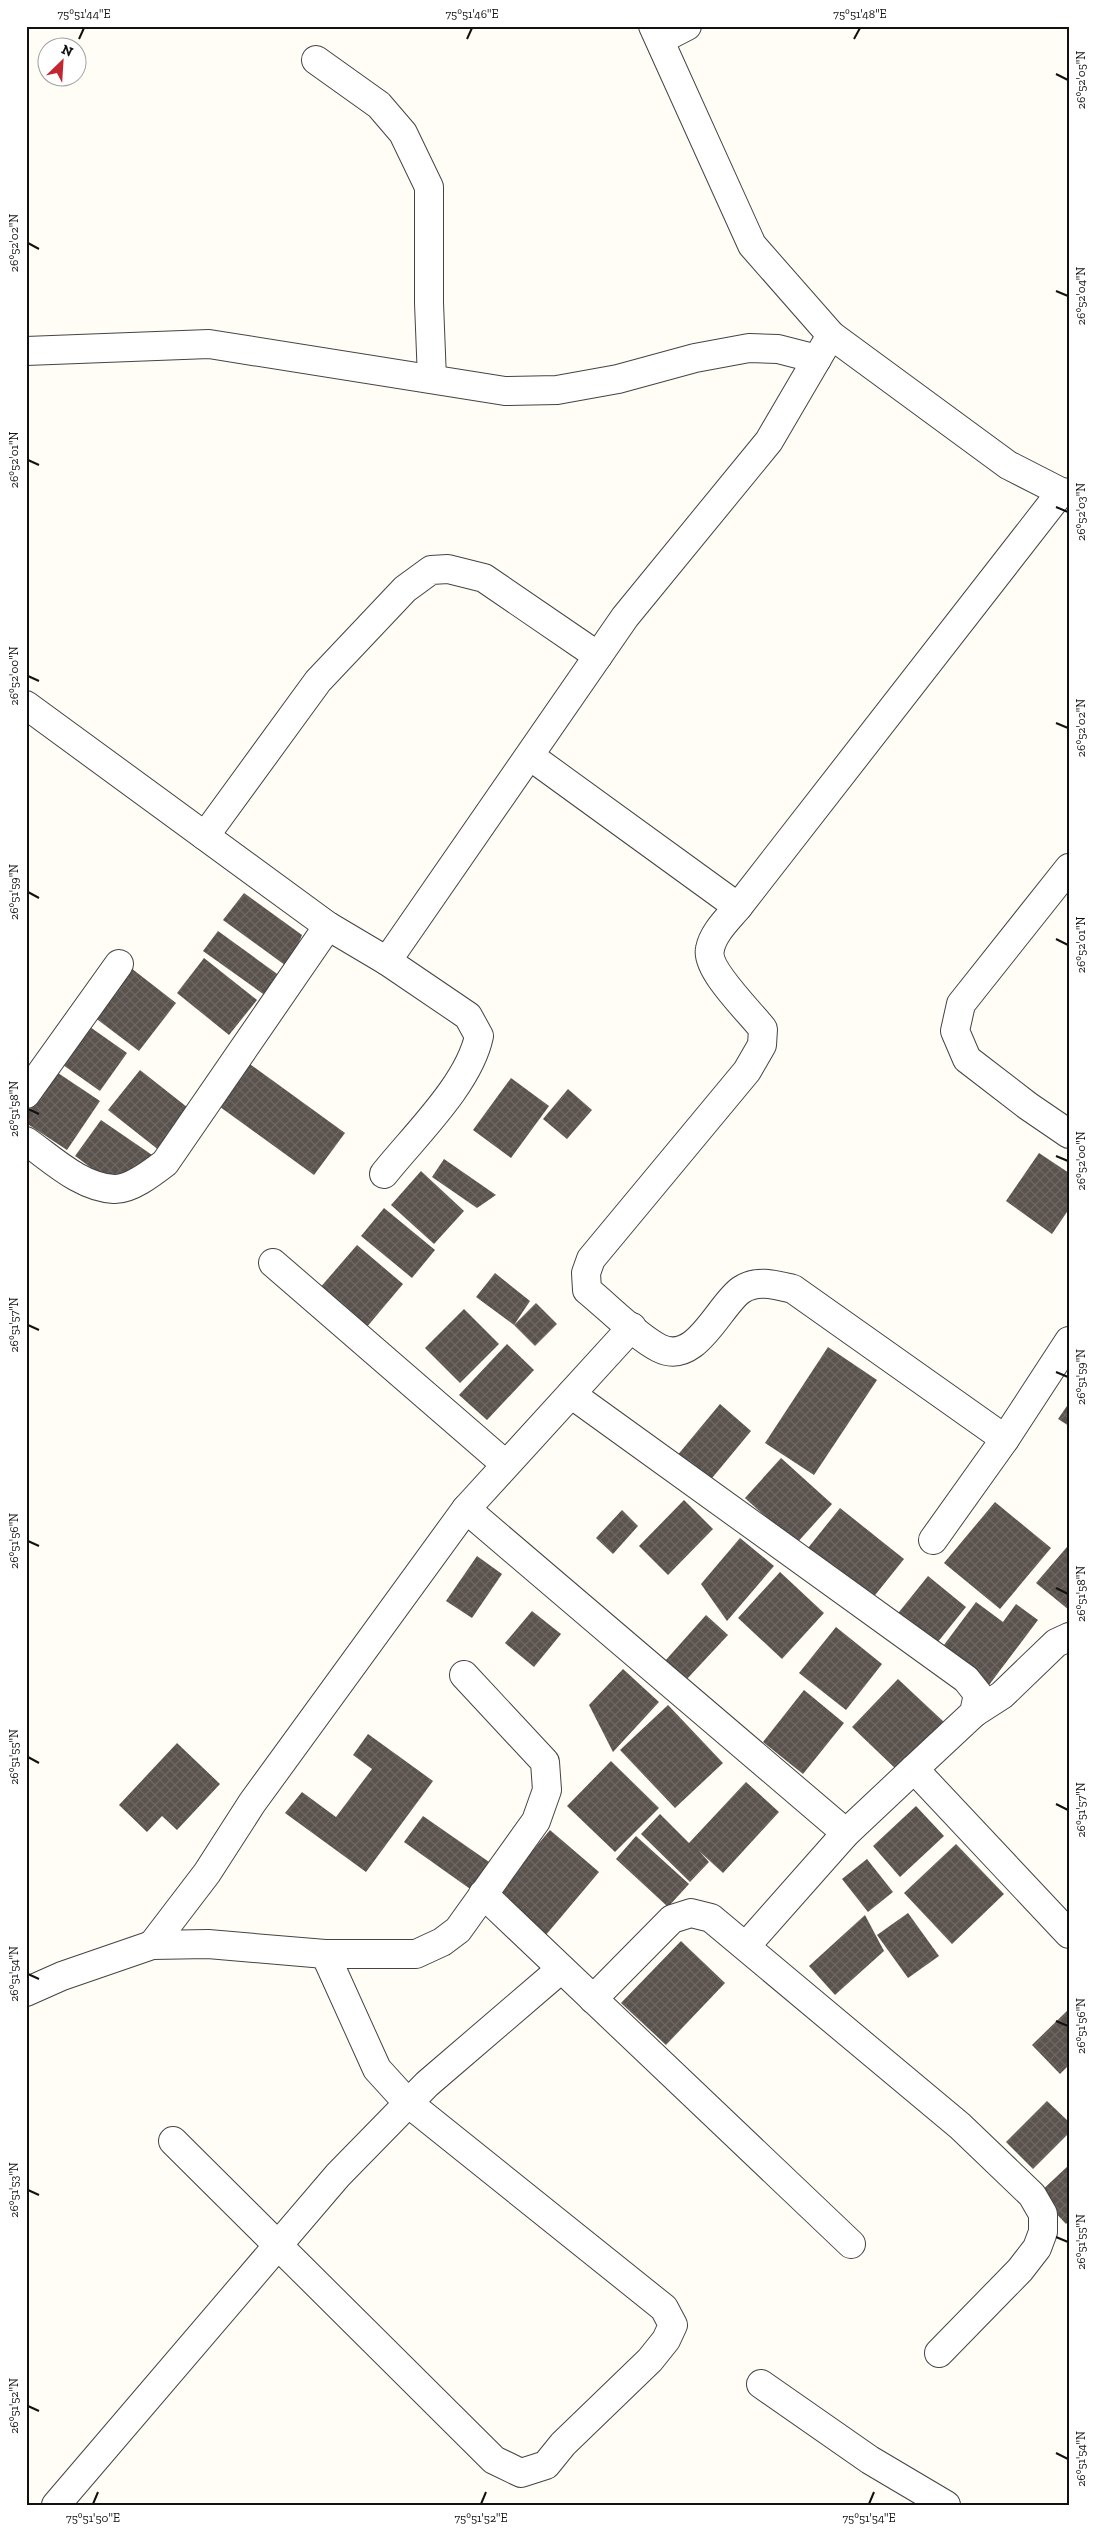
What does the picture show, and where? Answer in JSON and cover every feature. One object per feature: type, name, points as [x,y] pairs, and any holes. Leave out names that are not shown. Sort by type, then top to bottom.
[{"type":"street","points":[[687,26],[656,33],[752,245],[831,335],[1008,465],[1065,492],[713,940],[709,951],[716,973],[763,1029],[762,1046],[747,1071],[591,1259],[586,1273],[587,1290],[660,1348],[677,1350],[696,1342],[741,1290],[764,1282],[793,1289],[1005,1439]]},
{"type":"street","points":[[316,60],[378,105],[391,119],[403,133],[429,187],[429,303],[432,379]]},
{"type":"street","points":[[387,961],[625,617],[769,441],[831,335]]},
{"type":"street","points":[[26,351],[209,344],[505,392],[557,390],[618,379],[695,358],[749,348],[778,349],[817,359]]},
{"type":"street","points":[[205,836],[318,681],[405,589],[431,570],[448,569],[484,578],[598,656]]},
{"type":"street","points":[[26,705],[328,926],[387,961],[468,1016],[479,1036],[475,1054],[458,1082],[384,1174]]},
{"type":"street","points":[[530,756],[738,907]]},
{"type":"street","points":[[1069,868],[961,1004],[955,1030],[967,1059],[1028,1106],[1069,1134]]},
{"type":"street","points":[[26,1141],[82,1181],[115,1189],[144,1179],[165,1163],[328,926]]},
{"type":"street","points":[[26,1094],[119,964]]},
{"type":"street","points":[[273,1264],[505,1464]]},
{"type":"street","points":[[152,1945],[207,1873],[252,1804],[466,1509],[505,1464],[632,1327]]},
{"type":"street","points":[[933,1540],[1005,1439],[1069,1341]]},
{"type":"street","points":[[571,1394],[966,1679],[978,1694],[974,1713]]},
{"type":"street","points":[[466,1509],[846,1833]]},
{"type":"street","points":[[746,1946],[846,1833],[974,1713],[1002,1695],[1056,1643],[1069,1637]]},
{"type":"street","points":[[26,1992],[62,1976],[152,1945],[208,1944],[325,1954],[416,1954],[442,1942],[458,1930],[536,1821],[547,1790],[545,1762],[464,1675]]},
{"type":"street","points":[[914,1769],[1069,1934]]},
{"type":"street","points":[[483,1894],[851,2244]]},
{"type":"street","points":[[593,1999],[672,1919],[691,1913],[711,1918],[960,2126],[1032,2195],[1043,2214],[1043,2232],[1037,2248],[1020,2270],[939,2354]]},
{"type":"street","points":[[173,2141],[494,2460],[521,2473],[546,2465],[563,2444],[650,2360],[666,2340],[673,2324],[664,2308],[407,2102],[377,2070],[325,1954]]},
{"type":"street","points":[[56,2505],[338,2175],[407,2102],[561,1969]]},
{"type":"street","points":[[761,2384],[870,2460],[946,2505]]},
{"type":"building","points":[[244,893],[302,935],[289,968],[223,920]]},
{"type":"building","points":[[218,931],[280,976],[266,996],[203,951]]},
{"type":"building","points":[[204,958],[257,1000],[229,1035],[177,993]]},
{"type":"building","points":[[131,968],[176,1003],[139,1051],[94,1017]]},
{"type":"building","points":[[90,1027],[127,1053],[100,1091],[63,1065]]},
{"type":"building","points":[[247,1062],[345,1133],[314,1175],[216,1104]]},
{"type":"building","points":[[140,1070],[192,1111],[160,1151],[108,1110]]},
{"type":"building","points":[[55,1071],[100,1101],[67,1150],[26,1123],[26,1115]]},
{"type":"building","points":[[511,1078],[549,1106],[511,1158],[473,1130]]},
{"type":"building","points":[[568,1089],[592,1110],[567,1139],[543,1119]]},
{"type":"building","points":[[101,1120],[155,1157],[112,1183],[75,1156]]},
{"type":"building","points":[[1039,1153],[1069,1173],[1069,1209],[1052,1234],[1006,1201]]},
{"type":"building","points":[[444,1159],[496,1195],[477,1208],[432,1177]]},
{"type":"building","points":[[421,1171],[464,1211],[434,1244],[391,1205]]},
{"type":"building","points":[[384,1208],[435,1250],[412,1278],[361,1236]]},
{"type":"building","points":[[357,1245],[403,1284],[366,1328],[319,1289]]},
{"type":"building","points":[[495,1273],[530,1301],[514,1325],[476,1297]]},
{"type":"building","points":[[536,1303],[557,1324],[535,1346],[514,1325]]},
{"type":"building","points":[[464,1309],[499,1344],[460,1383],[425,1348]]},
{"type":"building","points":[[507,1344],[534,1370],[487,1420],[459,1395]]},
{"type":"building","points":[[828,1347],[877,1380],[814,1475],[765,1443]]},
{"type":"building","points":[[1069,1403],[1069,1426],[1058,1419]]},
{"type":"building","points":[[720,1404],[751,1431],[708,1483],[676,1457]]},
{"type":"building","points":[[781,1458],[832,1504],[796,1544],[745,1498]]},
{"type":"building","points":[[684,1500],[713,1529],[668,1575],[639,1546]]},
{"type":"building","points":[[995,1502],[1051,1548],[1000,1609],[944,1563]]},
{"type":"building","points":[[840,1508],[904,1559],[872,1599],[808,1548]]},
{"type":"building","points":[[622,1510],[638,1526],[613,1554],[596,1538]]},
{"type":"building","points":[[740,1538],[774,1566],[727,1621],[701,1584]]},
{"type":"building","points":[[1067,1547],[1069,1549],[1069,1610],[1036,1583]]},
{"type":"building","points":[[477,1556],[502,1574],[472,1618],[446,1601]]},
{"type":"building","points":[[780,1572],[824,1613],[782,1659],[738,1618]]},
{"type":"building","points":[[928,1576],[966,1607],[933,1648],[895,1617]]},
{"type":"building","points":[[976,1602],[1003,1622],[1016,1604],[1038,1620],[989,1685],[941,1649]]},
{"type":"building","points":[[532,1611],[561,1634],[534,1667],[505,1643]]},
{"type":"building","points":[[706,1615],[728,1635],[686,1680],[665,1661]]},
{"type":"building","points":[[836,1627],[882,1664],[846,1710],[799,1673]]},
{"type":"building","points":[[623,1669],[659,1702],[613,1752],[589,1705]]},
{"type":"building","points":[[898,1679],[945,1723],[898,1771],[852,1727]]},
{"type":"building","points":[[804,1690],[844,1723],[803,1774],[763,1742]]},
{"type":"building","points":[[668,1705],[723,1763],[675,1808],[620,1750]]},
{"type":"building","points":[[368,1734],[433,1781],[366,1872],[285,1813],[302,1792],[336,1817],[372,1769],[353,1755]]},
{"type":"building","points":[[177,1743],[220,1784],[177,1830],[162,1816],[147,1832],[119,1805]]},
{"type":"building","points":[[611,1761],[659,1808],[615,1852],[567,1806]]},
{"type":"building","points":[[746,1782],[779,1812],[723,1873],[699,1851],[709,1862],[690,1882],[641,1834],[660,1814],[689,1843]]},
{"type":"building","points":[[916,1806],[944,1836],[900,1877],[873,1846]]},
{"type":"building","points":[[423,1816],[492,1864],[473,1891],[404,1842]]},
{"type":"building","points":[[550,1830],[599,1872],[540,1942],[491,1900]]},
{"type":"building","points":[[636,1836],[689,1884],[668,1907],[616,1859]]},
{"type":"building","points":[[956,1844],[1004,1894],[952,1944],[904,1893]]},
{"type":"building","points":[[867,1859],[893,1892],[868,1912],[842,1879]]},
{"type":"building","points":[[908,1913],[939,1956],[908,1978],[877,1935]]},
{"type":"building","points":[[865,1915],[884,1951],[835,1995],[809,1966]]},
{"type":"building","points":[[681,1941],[725,1983],[666,2045],[621,2003]]},
{"type":"building","points":[[1069,2009],[1069,2065],[1060,2074],[1032,2045]]},
{"type":"building","points":[[1047,2101],[1069,2122],[1069,2133],[1033,2169],[1006,2142]]},
{"type":"building","points":[[1069,2165],[1069,2221],[1066,2224],[1038,2194]]}]
